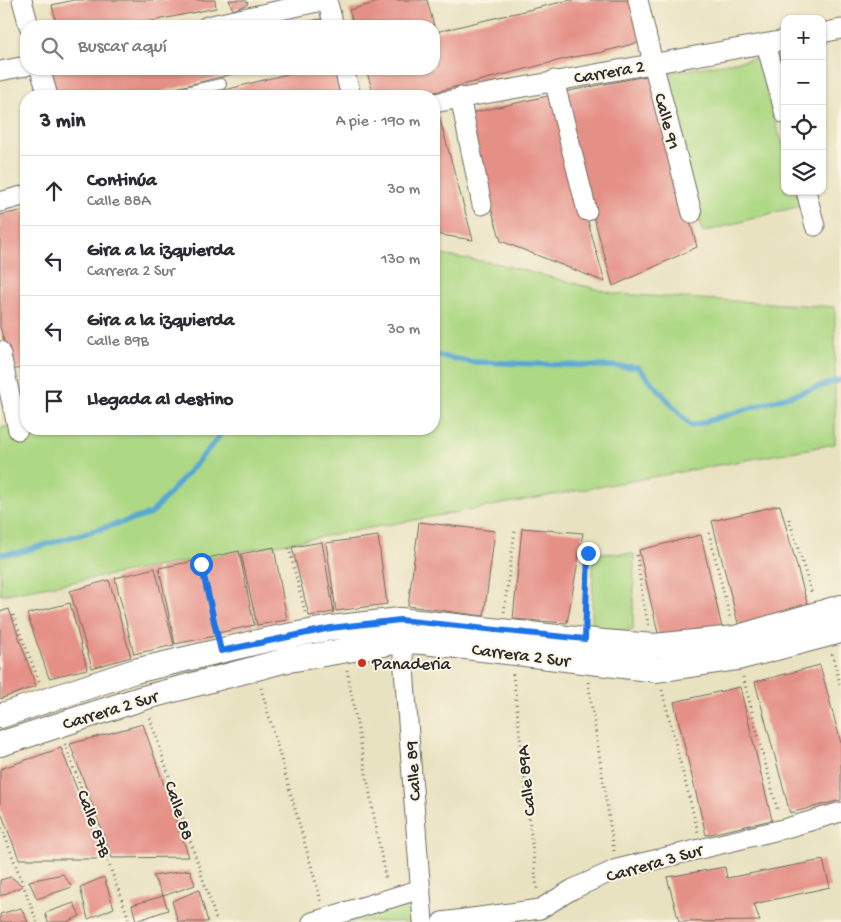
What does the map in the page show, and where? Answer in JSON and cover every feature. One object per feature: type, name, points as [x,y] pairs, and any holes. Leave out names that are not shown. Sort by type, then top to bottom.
[{"type":"street","points":[[23,0],[28,20]]},
{"type":"street","points":[[235,20],[327,0],[332,20]]},
{"type":"street","name":"Calle 91","points":[[638,0],[652,63],[692,213]]},
{"type":"street","points":[[826,32],[841,29]]},
{"type":"street","name":"Carrera 2","points":[[440,102],[781,41]]},
{"type":"street","points":[[766,44],[783,105]]},
{"type":"street","points":[[0,71],[20,67]]},
{"type":"street","points":[[42,75],[46,90]]},
{"type":"street","points":[[346,75],[349,90]]},
{"type":"street","points":[[554,80],[587,211]]},
{"type":"street","points":[[460,97],[482,205]]},
{"type":"street","points":[[807,195],[815,226]]},
{"type":"street","points":[[0,202],[20,197]]},
{"type":"street","points":[[0,350],[18,430]]},
{"type":"street","name":"Carrera 2 Sur","points":[[0,716],[135,671],[331,628],[501,630],[657,670],[790,633],[829,626],[841,607]]},
{"type":"street","name":"Carrera 2 Sur","points":[[0,744],[143,698],[283,661],[343,651],[401,630],[511,652],[654,646],[736,648]]},
{"type":"street","name":"Calle 89","points":[[401,630],[423,922]]},
{"type":"street","points":[[173,662],[181,688]]},
{"type":"street","name":"Carrera 3 Sur","points":[[442,922],[540,909],[573,889],[617,869],[783,829],[841,812]]},
{"type":"street","points":[[319,920],[421,889]]},
{"type":"lane","points":[[194,90],[221,84]]},
{"type":"path","points":[[789,519],[829,626],[841,687]]},
{"type":"path","points":[[501,630],[515,530]]},
{"type":"path","points":[[709,533],[736,648],[783,829]]},
{"type":"path","points":[[289,548],[310,632]]},
{"type":"path","points":[[588,553],[585,650],[617,869]]},
{"type":"path","points":[[637,555],[642,602],[654,646]]},
{"type":"path","points":[[201,564],[221,651]]},
{"type":"path","points":[[13,615],[47,700]]},
{"type":"path","points":[[343,651],[390,898]]},
{"type":"path","name":"Calle 89A","points":[[511,652],[540,909]]},
{"type":"path","points":[[255,668],[319,920]]},
{"type":"path","points":[[657,670],[702,849]]},
{"type":"path","name":"Calle 88","points":[[143,698],[217,922]]},
{"type":"path","name":"Calle 87B","points":[[58,725],[130,922]]},
{"type":"path","points":[[0,823],[37,922]]},
{"type":"green space","points":[[759,58],[781,139],[781,195],[798,195],[801,206],[703,232],[691,198],[661,74]]},
{"type":"green space","points":[[440,255],[495,263],[616,294],[835,307],[835,444],[0,595],[0,428],[20,424],[20,435],[440,435]]},
{"type":"green space","points":[[593,553],[634,554],[633,630],[592,630]]},
{"type":"green space","points":[[415,896],[416,922],[328,922]]},
{"type":"building","points":[[74,0],[215,0],[216,8],[157,20],[56,20],[52,5]]},
{"type":"building","points":[[229,0],[246,0],[248,4],[233,10]]},
{"type":"building","points":[[386,0],[427,0],[432,20],[352,20],[349,10]]},
{"type":"building","points":[[570,0],[631,0],[641,42],[440,91],[372,90],[368,75],[440,75],[440,31]]},
{"type":"building","points":[[43,75],[229,75],[168,90],[48,90]]},
{"type":"building","points":[[283,75],[341,75],[344,90],[225,90]]},
{"type":"building","points":[[651,75],[697,247],[613,286],[559,93]]},
{"type":"building","points":[[552,95],[605,282],[501,241],[463,115]]},
{"type":"building","points":[[440,120],[473,240],[440,235]]},
{"type":"building","points":[[20,211],[20,368],[12,370],[0,327],[0,215]]},
{"type":"building","points":[[780,505],[809,610],[739,627],[712,521]]},
{"type":"building","points":[[419,522],[495,531],[484,616],[408,606]]},
{"type":"building","points":[[522,528],[583,533],[567,623],[513,619]]},
{"type":"building","points":[[701,535],[722,628],[660,642],[639,550]]},
{"type":"building","points":[[378,536],[387,604],[336,611],[326,543]]},
{"type":"building","points":[[322,542],[334,612],[309,616],[292,547]]},
{"type":"building","points":[[274,547],[287,620],[257,625],[241,554]]},
{"type":"building","points":[[239,551],[254,625],[218,633],[203,559]]},
{"type":"building","points":[[199,560],[215,636],[175,644],[159,568]]},
{"type":"building","points":[[155,568],[174,645],[134,654],[115,578]]},
{"type":"building","points":[[109,580],[131,657],[92,668],[70,591]]},
{"type":"building","points":[[70,603],[87,669],[49,678],[27,614]]},
{"type":"building","points":[[9,609],[36,686],[0,699],[0,612]]},
{"type":"building","points":[[820,665],[841,743],[841,800],[790,813],[755,682]]},
{"type":"building","points":[[740,687],[772,820],[706,835],[674,702]]},
{"type":"building","points":[[143,724],[189,857],[112,858],[70,744]]},
{"type":"building","points":[[61,748],[104,859],[19,859],[0,810],[0,769]]},
{"type":"building","points":[[823,860],[830,887],[754,904],[760,921],[679,922],[667,877],[725,867],[727,878]]},
{"type":"building","points":[[190,870],[195,885],[163,896],[153,876]]},
{"type":"building","points":[[63,874],[72,887],[37,899],[29,881]]},
{"type":"building","points":[[11,877],[23,886],[0,896],[0,880]]},
{"type":"building","points":[[104,877],[114,908],[88,919],[80,887]]},
{"type":"building","points":[[199,890],[208,922],[178,922],[172,901]]},
{"type":"building","points":[[163,896],[168,910],[136,921],[132,905]]},
{"type":"building","points":[[74,903],[80,916],[67,922],[48,922],[45,913]]},
{"type":"building","points":[[21,908],[28,922],[0,922],[0,914]]},
{"type":"waterway","points":[[440,356],[472,362],[638,367],[691,426],[841,380]]},
{"type":"waterway","points":[[0,554],[17,553],[151,514],[220,435]]},
{"type":"place","name":"Panaderia","points":[[362,663]]},
{"type":"route","points":[[201,564],[221,651],[266,640],[331,628],[400,620],[585,639],[588,553]]}]
